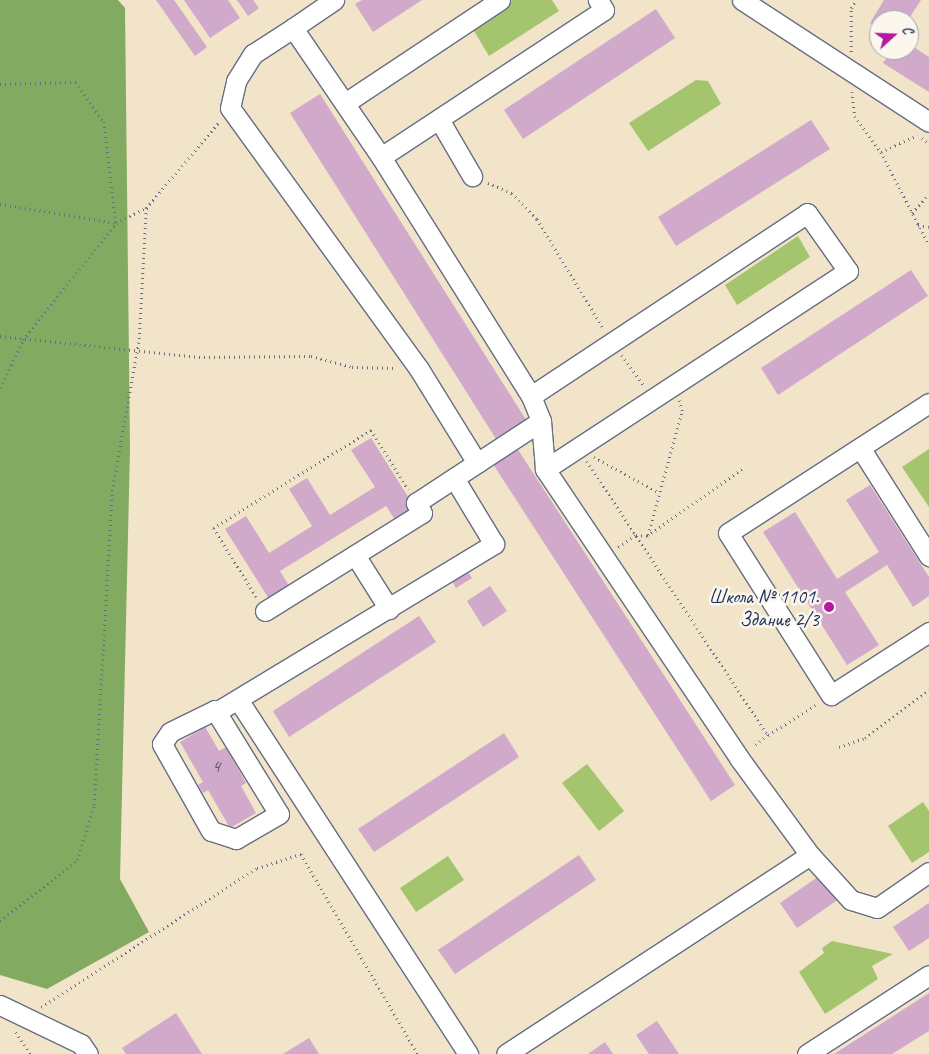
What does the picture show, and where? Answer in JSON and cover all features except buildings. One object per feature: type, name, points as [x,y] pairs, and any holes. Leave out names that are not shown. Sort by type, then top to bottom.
[{"type":"street","points":[[334,0],[253,54],[236,81],[230,108],[418,369],[477,463]]},
{"type":"street","points":[[345,103],[500,0]]},
{"type":"street","points":[[381,157],[440,121],[604,10],[598,0]]},
{"type":"street","points":[[742,0],[850,72],[923,128]]},
{"type":"street","points":[[293,28],[381,157],[531,396],[541,421],[545,469],[740,758],[810,855],[851,900],[877,908],[929,872]]},
{"type":"street","points":[[440,121],[472,176]]},
{"type":"street","points":[[531,396],[807,213],[848,271],[545,469]]},
{"type":"street","points":[[929,403],[861,449],[728,533],[831,695],[929,632]]},
{"type":"street","points":[[265,612],[422,513],[416,503],[541,421]]},
{"type":"street","points":[[861,449],[929,556]]},
{"type":"street","points":[[306,804],[279,814],[236,839],[218,837],[169,760],[162,744],[165,736],[205,712],[218,711],[239,701],[494,544],[454,478]]},
{"type":"street","points":[[355,555],[389,609]]},
{"type":"street","points":[[239,701],[468,1054]]},
{"type":"street","points":[[218,711],[279,814]]},
{"type":"street","points":[[506,1054],[810,855]]},
{"type":"street","points":[[807,1054],[929,975]]},
{"type":"street","points":[[0,1005],[81,1044],[88,1054]]},
{"type":"path","points":[[856,0],[851,8],[850,72],[855,116],[881,152],[911,214],[929,245]]},
{"type":"path","points":[[0,84],[76,82],[104,122],[116,223]]},
{"type":"path","points":[[0,388],[24,340],[116,223],[146,208],[230,108]]},
{"type":"path","points":[[881,152],[923,128]]},
{"type":"path","points":[[472,176],[512,193],[537,219],[612,342],[654,398]]},
{"type":"path","points":[[911,214],[929,194]]},
{"type":"path","points":[[0,204],[116,223]]},
{"type":"path","points":[[0,921],[77,860],[94,805],[112,491],[137,350],[146,208]]},
{"type":"path","points":[[917,225],[929,227]]},
{"type":"path","points":[[0,336],[200,357],[310,356],[352,367],[418,369]]},
{"type":"path","points":[[647,536],[682,411],[674,385]]},
{"type":"path","points":[[265,612],[213,528],[371,430],[416,503]]},
{"type":"path","points":[[578,448],[658,492]]},
{"type":"path","points":[[578,448],[768,735]]},
{"type":"path","points":[[604,557],[636,535],[647,536],[742,469]]},
{"type":"path","points":[[839,747],[865,738],[929,690]]},
{"type":"path","points":[[740,758],[768,735],[831,695]]},
{"type":"path","points":[[31,1054],[11,1025],[257,868],[301,854],[418,1054]]},
{"type":"green space","points":[[0,0],[118,0],[125,8],[130,449],[120,879],[149,932],[47,989],[0,975]]},
{"type":"green space","points":[[512,0],[552,0],[559,11],[489,56],[471,26]]},
{"type":"green space","points":[[696,80],[708,81],[721,104],[648,151],[629,123]]},
{"type":"green space","points":[[798,236],[810,257],[737,305],[725,285]]},
{"type":"green space","points":[[929,449],[929,507],[902,467]]},
{"type":"green space","points":[[587,764],[624,811],[599,831],[562,783]]},
{"type":"green space","points":[[923,802],[929,811],[929,852],[912,863],[888,826]]},
{"type":"green space","points":[[448,856],[464,880],[416,912],[400,888]]},
{"type":"green space","points":[[832,941],[893,954],[872,966],[878,979],[825,1014],[799,972],[824,953],[822,948]]},
{"type":"place","name":"Школа № 1101. Здание 2/3","points":[[829,607]]}]
